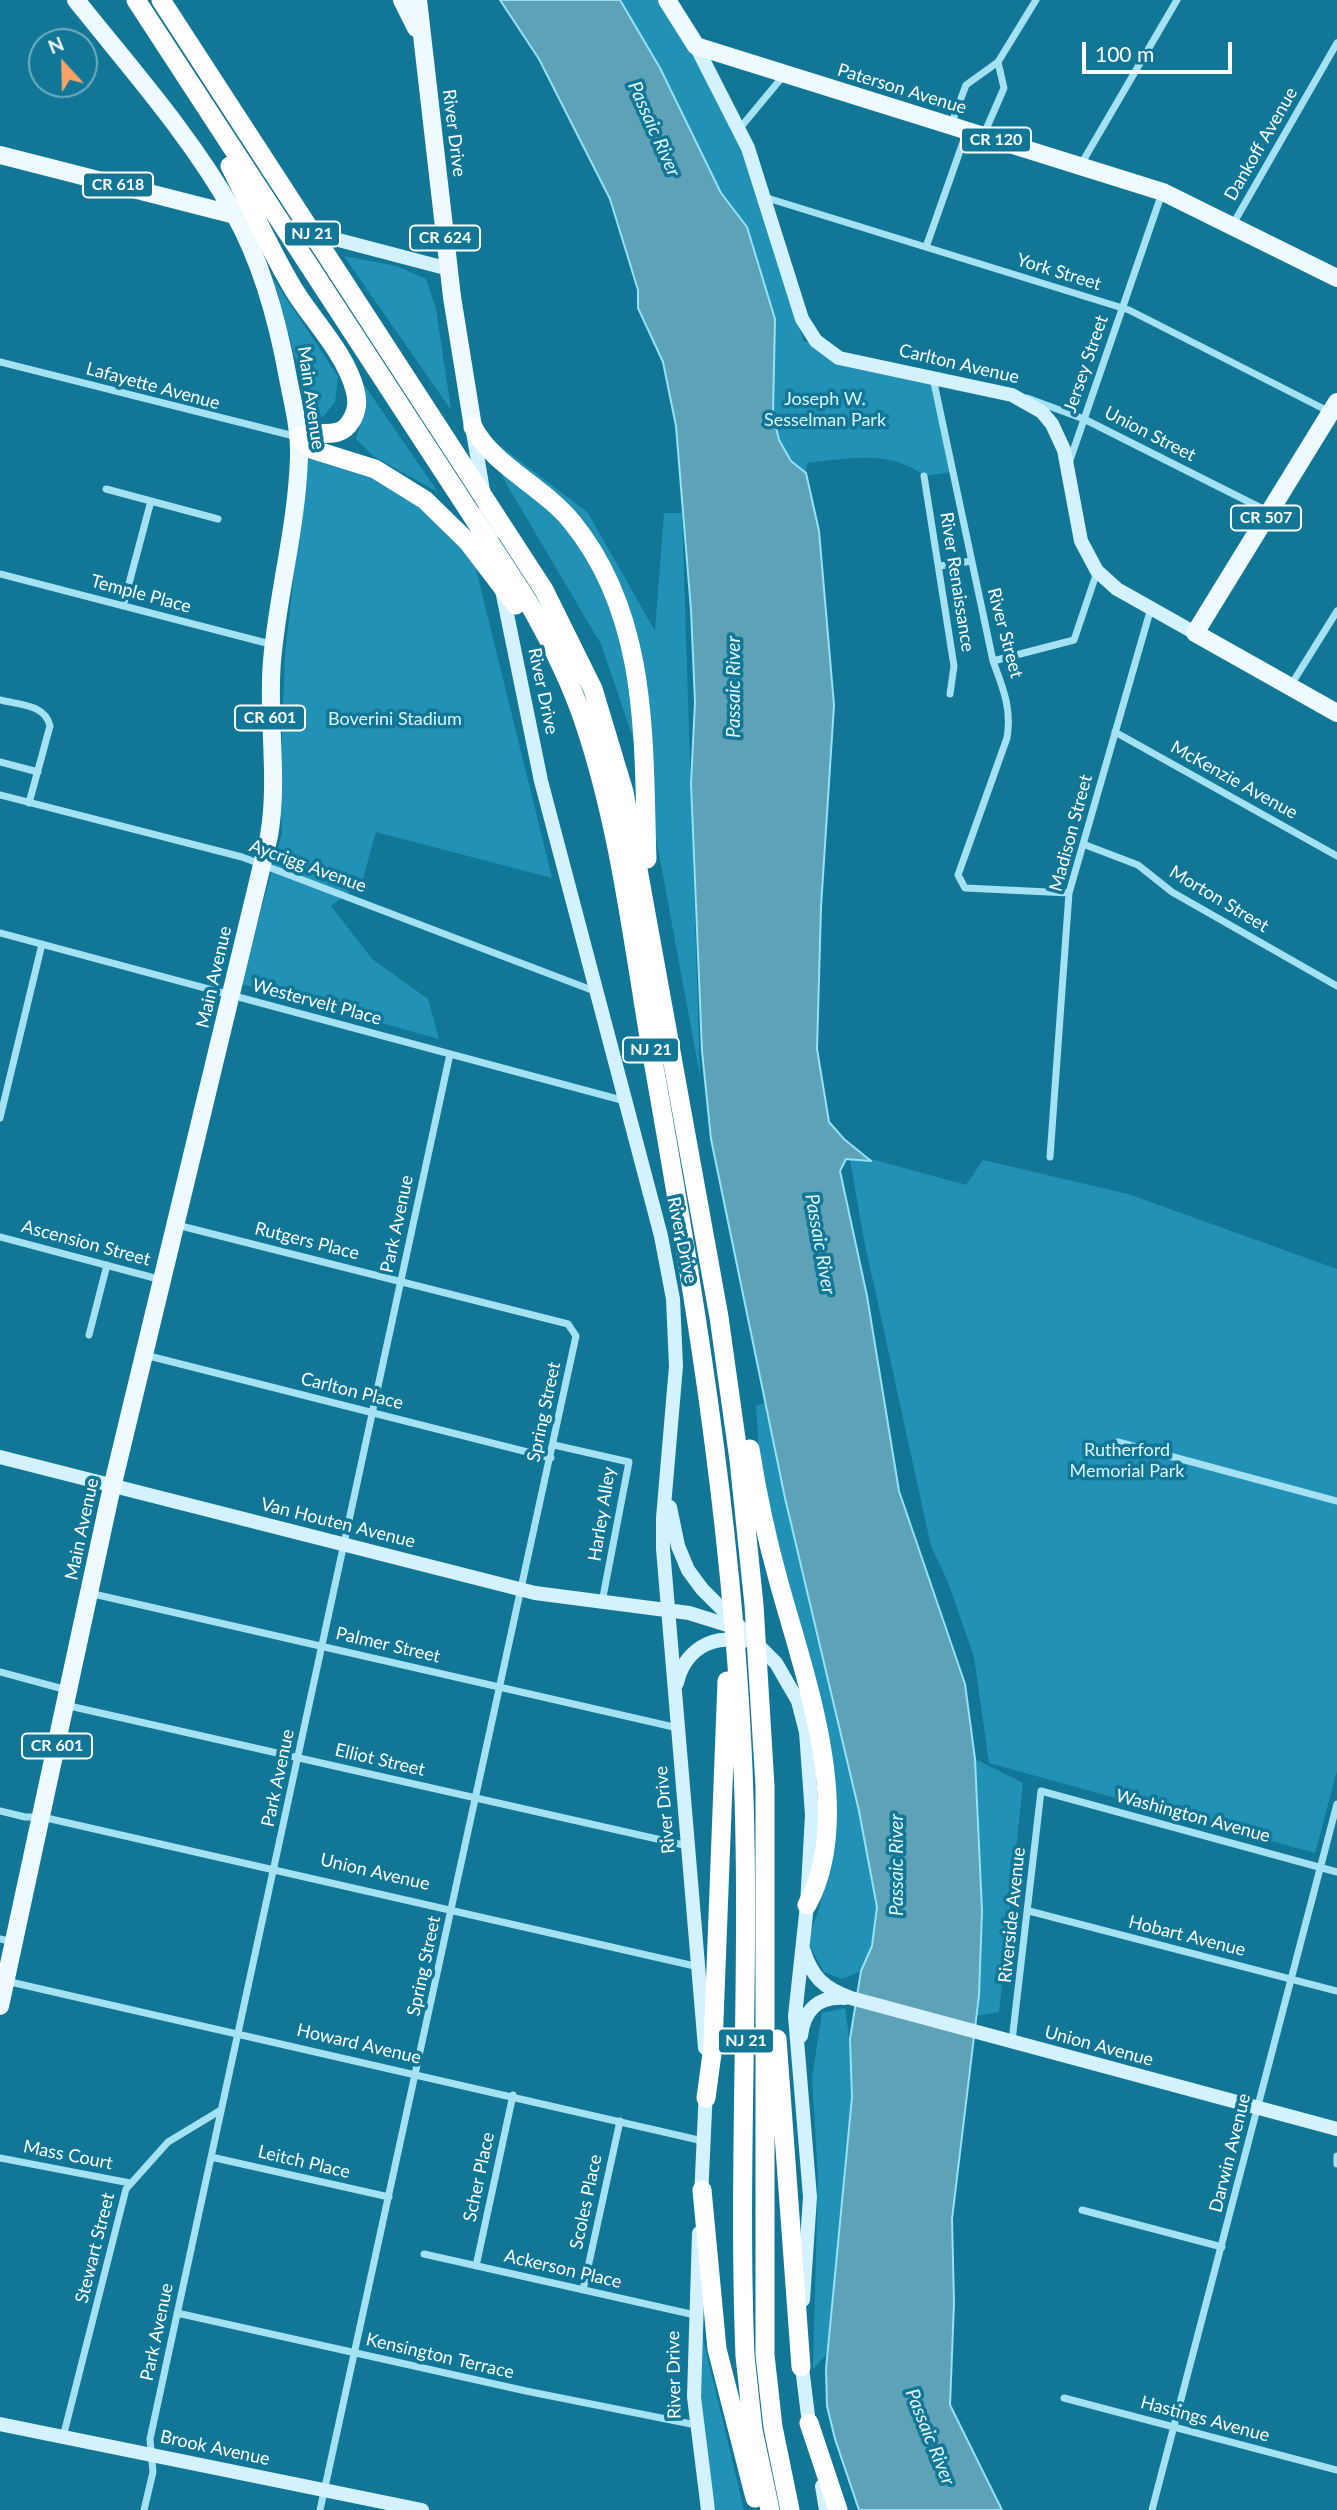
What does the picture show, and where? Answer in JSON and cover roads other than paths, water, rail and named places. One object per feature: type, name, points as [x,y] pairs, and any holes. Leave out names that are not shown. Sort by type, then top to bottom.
[{"type":"highway","name":"NJ 21","points":[[136,0],[511,573],[553,648],[575,696],[599,770],[624,893],[697,1308],[729,1571],[738,1678],[746,1846],[745,2357],[753,2430],[770,2510]]},
{"type":"highway","name":"NJ 21","points":[[162,0],[465,466],[558,615],[598,702],[624,792],[650,926],[730,1389],[751,1569],[764,1751],[767,1930],[763,2320],[773,2427],[790,2510]]},
{"type":"highway","points":[[194,92],[284,272],[341,361],[356,391],[356,410],[348,426],[331,435],[309,433],[299,438],[311,449],[358,462],[410,489],[440,512],[482,558],[516,604],[575,696]]},
{"type":"highway","points":[[472,427],[490,451],[540,489],[571,520],[606,573],[624,616],[636,663],[640,701],[650,926]]},
{"type":"highway","points":[[700,1209],[734,1347],[768,1541],[810,1686],[820,1733],[826,1791],[825,1831],[819,1877],[807,1905]]},
{"type":"highway","points":[[706,2098],[713,2046],[729,1571]]},
{"type":"highway","points":[[767,1930],[802,2367]]},
{"type":"highway","points":[[702,2190],[717,2349],[758,2510]]},
{"type":"highway","points":[[809,2423],[838,2510]]},
{"type":"main road","name":"Main Avenue","points":[[0,2007],[6,1981],[7,1940],[42,1816],[113,1485],[273,813],[270,728],[274,645],[296,517],[299,438],[282,340],[240,215],[185,138],[76,0]]},
{"type":"main road","points":[[402,0],[414,22],[422,48]]},
{"type":"main road","name":"River Drive","points":[[418,0],[449,269],[492,542],[541,781],[662,1236],[673,1299],[676,1366],[663,1534],[700,1967],[706,2098],[695,2315],[696,2425],[708,2510]]},
{"type":"main road","points":[[667,0],[696,46]]},
{"type":"main road","name":"Paterson Avenue","points":[[696,46],[1163,192],[1337,278]]},
{"type":"main road","name":"Carlton Avenue","points":[[696,46],[740,128],[802,319],[816,341],[826,351],[852,363],[933,377],[1012,395],[1031,404],[1052,424],[1060,437],[1068,467],[1080,541],[1097,571],[1117,589],[1337,713]]},
{"type":"main road","name":"CR 618","points":[[0,155],[449,269]]},
{"type":"main road","name":"CR 507","points":[[1195,633],[1334,407]]},
{"type":"main road","name":"Van Houten Avenue","points":[[0,1457],[523,1590],[712,1618],[750,1638]]},
{"type":"main road","name":"CR 624","points":[[668,1485],[674,1534],[682,1558],[711,1599],[776,1663],[798,1701],[809,1752],[812,1815],[807,1905],[795,2016],[810,2197],[802,2367],[809,2423],[826,2510]]},
{"type":"main road","points":[[676,1694],[684,1663],[697,1649],[715,1641],[745,1643],[776,1663]]},
{"type":"main road","points":[[801,1944],[817,1980],[832,1991],[851,1998]]},
{"type":"main road","points":[[799,2079],[802,2028],[809,2010],[822,2000],[851,1998]]},
{"type":"main road","name":"Union Avenue","points":[[851,1998],[1337,2129]]},
{"type":"main road","name":"Brook Avenue","points":[[0,2424],[422,2510]]},
{"type":"street","points":[[926,247],[967,131],[966,85],[998,62],[1036,0]]},
{"type":"street","points":[[1080,166],[1177,0]]},
{"type":"street","name":"Dankoff Avenue","points":[[1233,225],[1337,43]]},
{"type":"street","points":[[967,131],[1004,88],[998,62]]},
{"type":"street","points":[[740,128],[784,75]]},
{"type":"street","name":"Jersey Street","points":[[1068,467],[1163,192]]},
{"type":"street","name":"York Street","points":[[764,197],[1123,308],[1334,407]]},
{"type":"street","name":"Lafayette Avenue","points":[[0,362],[299,438]]},
{"type":"street","name":"River Street","points":[[933,377],[993,661],[1008,700],[1010,721],[1007,738],[958,874],[965,888],[1069,893]]},
{"type":"street","name":"Union Street","points":[[1012,395],[1061,408],[1270,512]]},
{"type":"street","name":"River Renaissance","points":[[924,476],[954,666],[950,694]]},
{"type":"street","points":[[106,489],[218,519]]},
{"type":"street","points":[[123,606],[151,501]]},
{"type":"street","points":[[940,566],[971,561]]},
{"type":"street","points":[[993,661],[1074,640],[1097,571]]},
{"type":"street","name":"Temple Place","points":[[0,574],[274,645]]},
{"type":"street","name":"Madison Street","points":[[1050,1157],[1069,893],[1151,608]]},
{"type":"street","points":[[1290,687],[1337,611]]},
{"type":"street","points":[[0,700],[39,709],[47,715],[50,726],[29,803]]},
{"type":"street","name":"McKenzie Avenue","points":[[1115,732],[1337,856]]},
{"type":"street","points":[[0,762],[37,772]]},
{"type":"street","name":"Aycrigg Avenue","points":[[0,795],[262,864],[598,992]]},
{"type":"street","name":"Morton Street","points":[[1083,844],[1138,865],[1172,892],[1337,986]]},
{"type":"street","name":"Westervelt Place","points":[[0,933],[626,1101]]},
{"type":"street","points":[[0,1118],[41,944]]},
{"type":"street","name":"Park Avenue","points":[[144,2510],[153,2472],[150,2439],[450,1054]]},
{"type":"street","name":"Rutgers Place","points":[[176,1225],[568,1324],[576,1336],[574,1345]]},
{"type":"street","name":"Ascension Street","points":[[0,1237],[163,1280]]},
{"type":"street","points":[[89,1335],[107,1265]]},
{"type":"street","name":"Spring Street","points":[[320,2510],[523,1590],[574,1345]]},
{"type":"street","name":"Carlton Place","points":[[145,1355],[551,1458]]},
{"type":"street","points":[[1118,1443],[1337,1501]]},
{"type":"street","name":"Harley Alley","points":[[554,1445],[629,1462],[602,1602]]},
{"type":"street","name":"Palmer Street","points":[[89,1593],[679,1728]]},
{"type":"street","name":"Elliot Street","points":[[0,1672],[67,1697],[298,1757],[689,1846]]},
{"type":"street","name":"Washington Avenue","points":[[1041,1791],[1337,1872]]},
{"type":"street","name":"Riverside Avenue","points":[[1012,2042],[1041,1791]]},
{"type":"street","name":"Darwin Avenue","points":[[1152,2510],[1337,1804]]},
{"type":"street","name":"Union Avenue","points":[[0,1811],[25,1817],[42,1816],[700,1967]]},
{"type":"street","name":"Hobart Avenue","points":[[1029,1912],[1337,1991]]},
{"type":"street","name":"Howard Avenue","points":[[6,1981],[513,2095],[704,2141]]},
{"type":"street","name":"Scher Place","points":[[476,2266],[513,2095]]},
{"type":"street","name":"Stewart Street","points":[[64,2437],[122,2198],[130,2183],[168,2142],[221,2110]]},
{"type":"street","name":"Scoles Place","points":[[583,2290],[620,2121]]},
{"type":"street","points":[[1337,2155],[1337,2164]]},
{"type":"street","name":"Leitch Place","points":[[211,2157],[389,2197]]},
{"type":"street","name":"Mass Court","points":[[0,2158],[130,2183]]},
{"type":"street","points":[[1082,2210],[1222,2247]]},
{"type":"street","name":"Ackerson Place","points":[[424,2254],[695,2315]]},
{"type":"street","name":"Kensington Terrace","points":[[177,2313],[696,2425]]},
{"type":"street","name":"Hastings Avenue","points":[[1064,2398],[1337,2470]]},
{"type":"water","name":"Passaic River","points":[[500,0],[620,0],[660,68],[721,193],[747,227],[775,319],[773,414],[779,440],[791,461],[806,473],[819,531],[834,705],[821,907],[817,1049],[829,1122],[844,1139],[871,1161],[846,1159],[840,1171],[867,1296],[899,1491],[965,1684],[975,1759],[982,1911],[979,1995],[952,2219],[954,2303],[950,2405],[1002,2510],[859,2510],[827,2406],[826,2369],[852,2097],[850,2039],[861,1971],[872,1946],[877,1907],[859,1811],[785,1498],[711,1139],[702,1051],[691,783],[695,702],[691,610],[676,426],[663,362],[638,308],[638,290],[610,199],[539,59]]},
{"type":"park label","name":"Joseph W. Sesselman Park","points":[[825,409]]},
{"type":"park label","name":"Boverini Stadium","points":[[395,719]]},
{"type":"park label","name":"Rutherford Memorial Park","points":[[1127,1460]]}]
